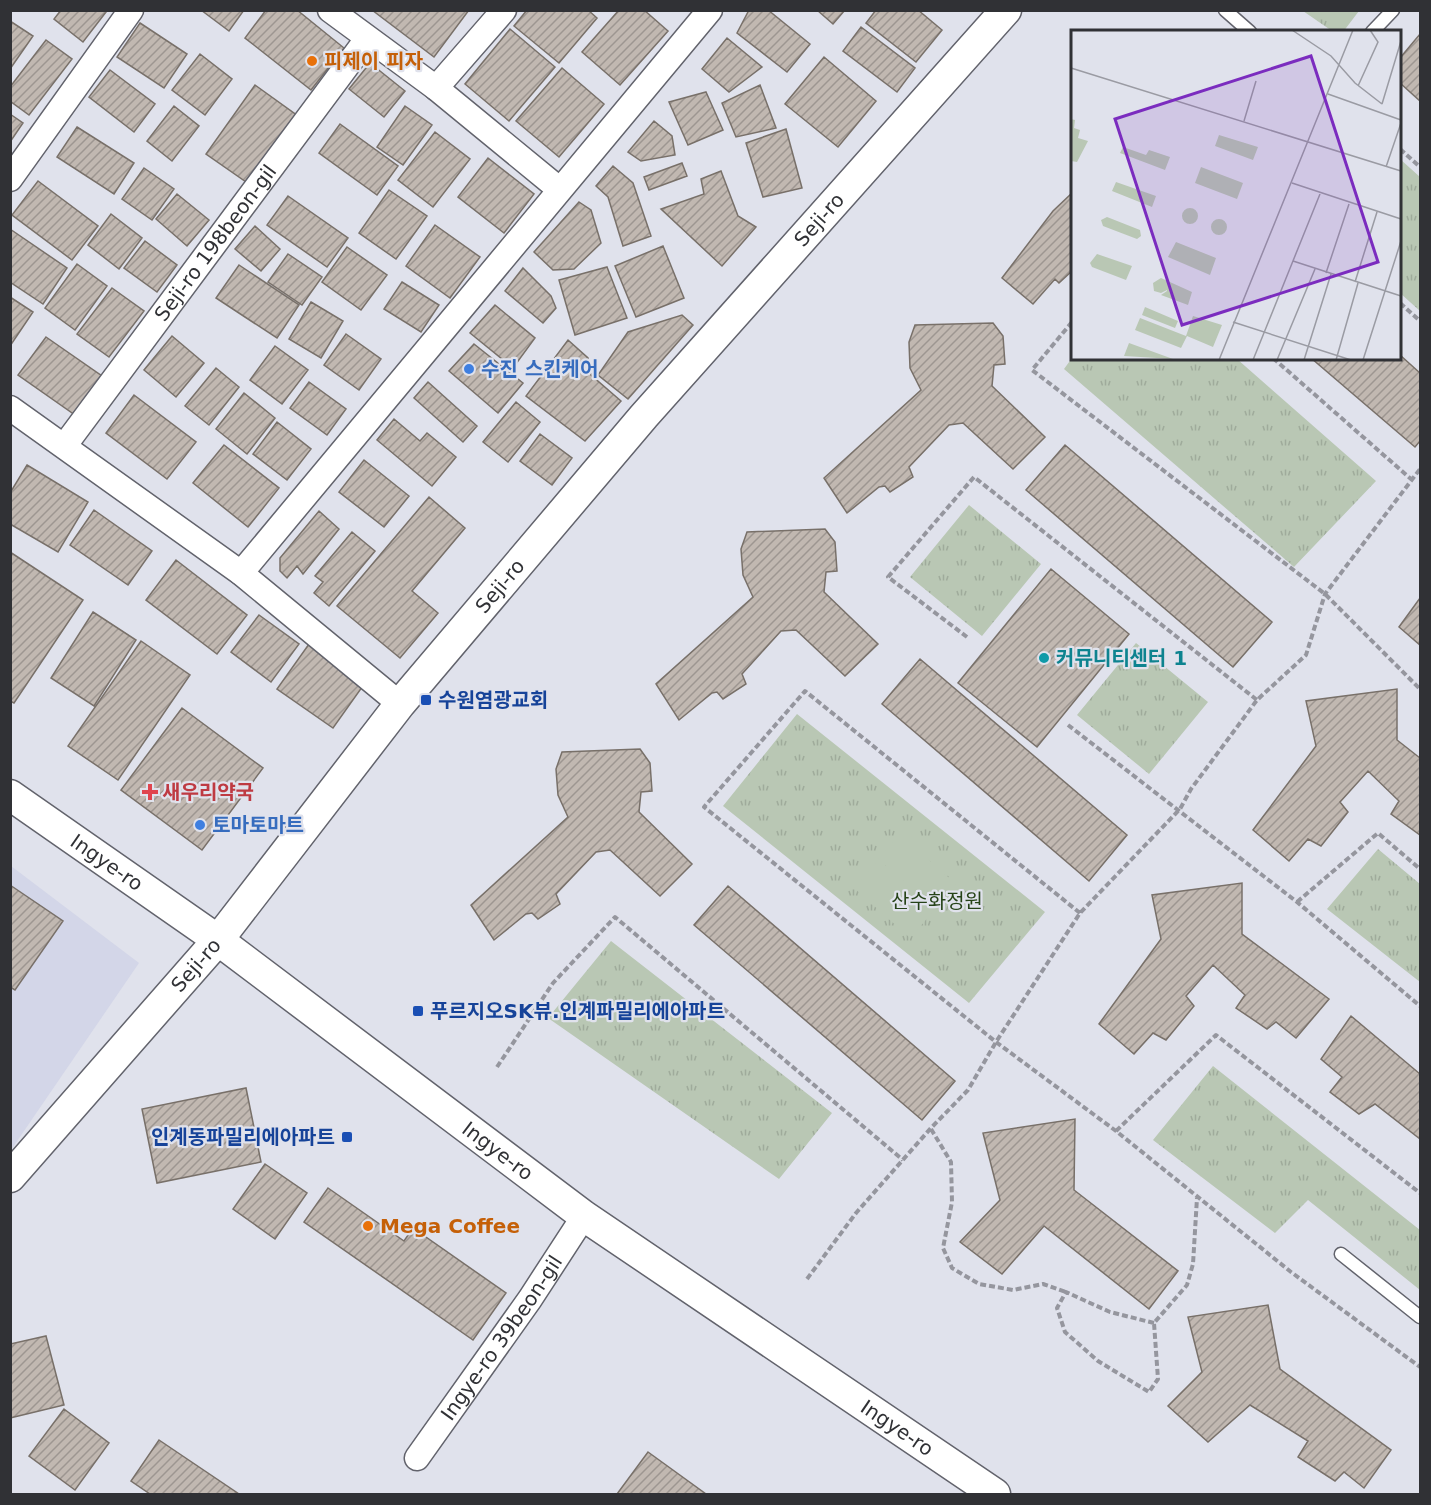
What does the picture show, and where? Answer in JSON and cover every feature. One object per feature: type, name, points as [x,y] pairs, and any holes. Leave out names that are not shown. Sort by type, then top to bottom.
[{"type":"street","points":[[10,179],[131,10]]},
{"type":"street","points":[[436,88],[504,10]]},
{"type":"street","points":[[241,573],[710,10]]},
{"type":"street","name":"Seji-ro","points":[[10,1177],[218,940],[400,704],[644,416],[1006,10]]},
{"type":"street","points":[[336,12],[367,39],[436,88],[559,189]]},
{"type":"street","name":"Seji-ro 198beon-gil","points":[[65,445],[367,39]]},
{"type":"street","points":[[10,408],[65,445],[241,573],[400,704]]},
{"type":"street","name":"Ingye-ro","points":[[10,795],[218,940],[584,1216],[995,1494]]},
{"type":"street","name":"Ingye-ro 39beon-gil","points":[[417,1458],[584,1216]]},
{"type":"lane","points":[[1225,10],[1248,30]]},
{"type":"lane","points":[[1374,30],[1393,10]]},
{"type":"lane","points":[[1341,1254],[1420,1317]]},
{"type":"path","points":[[1401,150],[1420,167]]},
{"type":"path","points":[[1401,304],[1420,321]]},
{"type":"path","points":[[1071,323],[1032,370],[1325,594],[1420,689]]},
{"type":"path","points":[[1275,360],[1411,479]]},
{"type":"path","points":[[807,1279],[856,1213],[968,1090],[996,1042],[1080,913],[1180,810],[1191,789],[1257,700],[1306,655],[1325,594],[1420,469]]},
{"type":"path","points":[[967,637],[888,577],[974,477],[1257,700]]},
{"type":"path","points":[[1080,913],[805,691],[704,807],[996,1042],[1116,1131],[1291,1272],[1420,1367]]},
{"type":"path","points":[[1068,725],[1297,902],[1420,1006]]},
{"type":"path","points":[[1297,902],[1378,833],[1420,869]]},
{"type":"path","points":[[497,1067],[553,983],[615,917],[903,1160]]},
{"type":"path","points":[[1116,1131],[1216,1035],[1420,1193]]},
{"type":"path","points":[[931,1128],[951,1162],[952,1202],[943,1248],[952,1268],[979,1284],[1013,1290],[1043,1284],[1110,1312],[1154,1323]]},
{"type":"path","points":[[1066,1292],[1058,1308],[1065,1332],[1098,1361],[1149,1392],[1158,1379],[1154,1323],[1187,1285],[1193,1264],[1197,1197]]},
{"type":"shaded area","points":[[11,866],[139,963],[11,1150]]},
{"type":"green space","points":[[1303,11],[1359,11],[1345,30],[1331,30]]},
{"type":"green space","points":[[1401,160],[1420,177],[1420,311],[1401,294]]},
{"type":"green space","points":[[1071,359],[1238,360],[1376,481],[1294,567],[1064,369]]},
{"type":"green space","points":[[969,505],[1041,564],[982,636],[910,577]]},
{"type":"green space","points":[[1136,643],[1208,702],[1149,774],[1077,715]]},
{"type":"green space","name":"산수화정원","points":[[797,714],[1045,912],[969,1003],[723,806]]},
{"type":"green space","points":[[900,834],[956,884],[935,908],[878,859]]},
{"type":"green space","points":[[1378,849],[1420,884],[1420,982],[1327,909]]},
{"type":"green space","points":[[876,863],[932,913],[910,938],[854,888]]},
{"type":"green space","points":[[611,941],[832,1113],[779,1179],[548,1018]]},
{"type":"green space","points":[[1213,1066],[1420,1230],[1420,1290],[1308,1200],[1275,1233],[1153,1140]]},
{"type":"building","points":[[61,10],[104,10],[106,12],[83,42],[54,19]]},
{"type":"building","points":[[201,10],[244,10],[229,31]]},
{"type":"building","points":[[266,10],[297,10],[344,48],[311,90],[245,38]]},
{"type":"building","points":[[372,10],[469,10],[434,57]]},
{"type":"building","points":[[527,10],[588,10],[597,18],[559,63],[514,26]]},
{"type":"building","points":[[619,10],[644,10],[668,31],[620,85],[582,52]]},
{"type":"building","points":[[749,10],[768,10],[810,44],[787,72],[737,33]]},
{"type":"building","points":[[817,10],[845,10],[833,24]]},
{"type":"building","points":[[876,10],[918,10],[942,30],[916,62],[866,23]]},
{"type":"building","points":[[10,21],[33,36],[10,69]]},
{"type":"building","points":[[140,23],[187,54],[164,88],[117,57]]},
{"type":"building","points":[[861,27],[915,68],[897,92],[843,51]]},
{"type":"building","points":[[510,29],[555,67],[509,121],[465,84]]},
{"type":"building","points":[[1420,34],[1420,101],[1401,84],[1401,57]]},
{"type":"building","points":[[727,38],[762,67],[729,92],[702,69]]},
{"type":"building","points":[[46,40],[72,59],[29,115],[10,101],[10,87]]},
{"type":"building","points":[[200,54],[232,79],[205,115],[172,90]]},
{"type":"building","points":[[824,57],[876,101],[838,147],[785,104]]},
{"type":"building","points":[[370,63],[405,91],[384,117],[349,89]]},
{"type":"building","points":[[562,68],[604,104],[559,157],[516,121]]},
{"type":"building","points":[[110,70],[155,104],[134,132],[89,97]]},
{"type":"building","points":[[255,85],[298,116],[249,184],[206,154]]},
{"type":"building","points":[[760,85],[776,128],[736,137],[722,103]]},
{"type":"building","points":[[706,92],[723,130],[688,145],[669,102]]},
{"type":"building","points":[[174,106],[199,126],[172,161],[147,141]]},
{"type":"building","points":[[405,106],[432,125],[403,165],[377,147]]},
{"type":"building","points":[[10,114],[23,123],[10,142]]},
{"type":"building","points":[[654,121],[672,136],[675,155],[641,161],[628,152]]},
{"type":"building","points":[[340,124],[398,166],[377,195],[319,153]]},
{"type":"building","points":[[77,127],[134,163],[114,194],[57,157]]},
{"type":"building","points":[[786,129],[802,188],[763,197],[746,143]]},
{"type":"building","points":[[435,132],[470,159],[433,207],[398,180]]},
{"type":"building","points":[[488,158],[534,194],[504,233],[458,197]]},
{"type":"building","points":[[682,163],[687,176],[649,190],[644,177]]},
{"type":"building","points":[[613,166],[633,183],[651,236],[623,246],[608,197],[596,186]]},
{"type":"building","points":[[144,168],[174,189],[152,220],[122,199]]},
{"type":"building","points":[[721,171],[738,216],[756,227],[722,266],[661,209],[704,194],[701,179]]},
{"type":"building","points":[[38,181],[98,226],[72,260],[12,215]]},
{"type":"building","points":[[389,190],[427,216],[396,259],[359,233]]},
{"type":"building","points":[[177,194],[209,220],[187,246],[156,219]]},
{"type":"building","points":[[1071,194],[1071,272],[1059,283],[1055,279],[1033,304],[1002,278],[1053,211]]},
{"type":"building","points":[[288,196],[348,238],[327,267],[267,225]]},
{"type":"building","points":[[579,202],[591,210],[601,243],[574,269],[553,270],[534,252]]},
{"type":"building","points":[[111,214],[142,238],[119,269],[88,245]]},
{"type":"building","points":[[435,225],[480,257],[450,298],[406,266]]},
{"type":"building","points":[[255,226],[280,249],[261,271],[235,249]]},
{"type":"building","points":[[10,229],[67,268],[43,304],[10,282]]},
{"type":"building","points":[[145,241],[177,265],[157,292],[124,268]]},
{"type":"building","points":[[663,246],[684,298],[636,317],[615,266]]},
{"type":"building","points":[[347,247],[387,275],[361,310],[322,282]]},
{"type":"building","points":[[288,254],[322,277],[302,305],[268,282]]},
{"type":"building","points":[[77,264],[107,286],[75,330],[45,308]]},
{"type":"building","points":[[239,265],[299,305],[277,338],[216,298]]},
{"type":"building","points":[[607,267],[627,318],[575,335],[559,280]]},
{"type":"building","points":[[523,268],[551,296],[556,308],[543,323],[505,291]]},
{"type":"building","points":[[402,282],[439,305],[421,332],[384,309]]},
{"type":"building","points":[[112,288],[144,311],[109,357],[77,334]]},
{"type":"building","points":[[10,297],[33,312],[10,346]]},
{"type":"building","points":[[311,302],[343,321],[321,358],[289,339]]},
{"type":"building","points":[[495,305],[535,338],[513,368],[470,333]]},
{"type":"building","points":[[682,315],[693,325],[628,399],[598,375],[628,332]]},
{"type":"building","points":[[993,323],[1003,336],[1005,364],[994,365],[992,386],[1045,437],[1013,469],[963,423],[949,425],[909,467],[913,477],[890,492],[885,486],[879,487],[847,513],[824,478],[921,390],[910,368],[909,342],[915,325]]},
{"type":"building","points":[[346,334],[381,359],[359,390],[324,365]]},
{"type":"building","points":[[172,336],[204,363],[176,397],[144,370]]},
{"type":"building","points":[[46,337],[102,376],[75,415],[18,375]]},
{"type":"building","points":[[568,340],[588,358],[591,375],[621,401],[585,441],[526,396]]},
{"type":"building","points":[[474,344],[523,383],[498,413],[449,371]]},
{"type":"building","points":[[275,346],[308,370],[282,404],[250,380]]},
{"type":"building","points":[[1401,356],[1420,373],[1420,441],[1415,447],[1313,360],[1401,360]]},
{"type":"building","points":[[216,368],[239,387],[209,425],[185,406]]},
{"type":"building","points":[[309,382],[346,409],[327,435],[290,408]]},
{"type":"building","points":[[428,382],[477,426],[463,442],[414,398]]},
{"type":"building","points":[[244,393],[275,418],[247,454],[216,429]]},
{"type":"building","points":[[134,395],[196,442],[167,479],[106,433]]},
{"type":"building","points":[[516,402],[540,422],[508,462],[483,442]]},
{"type":"building","points":[[394,419],[420,441],[427,433],[456,457],[432,486],[377,440]]},
{"type":"building","points":[[277,422],[311,449],[287,480],[253,454]]},
{"type":"building","points":[[540,434],[572,458],[552,485],[520,461]]},
{"type":"building","points":[[224,445],[279,488],[248,527],[193,483]]},
{"type":"building","points":[[1065,445],[1272,622],[1233,667],[1026,490]]},
{"type":"building","points":[[364,460],[409,496],[384,527],[339,492]]},
{"type":"building","points":[[27,465],[88,502],[58,552],[10,524],[10,493]]},
{"type":"building","points":[[429,497],[465,528],[412,591],[438,613],[400,658],[337,606]]},
{"type":"building","points":[[94,510],[152,551],[128,585],[70,545]]},
{"type":"building","points":[[319,511],[339,529],[303,574],[297,566],[287,578],[280,571],[280,558]]},
{"type":"building","points":[[825,529],[835,542],[837,571],[826,572],[824,592],[878,644],[845,676],[796,630],[781,631],[742,674],[746,684],[723,699],[717,692],[712,693],[679,720],[656,684],[753,597],[743,575],[741,549],[747,532]]},
{"type":"building","points":[[352,532],[375,551],[329,606],[314,593],[323,582],[315,576]]},
{"type":"building","points":[[10,552],[83,600],[14,703],[10,701]]},
{"type":"building","points":[[176,560],[247,615],[217,654],[146,600]]},
{"type":"building","name":"커뮤니티센터 1","points":[[1051,569],[1129,634],[1037,747],[958,683]]},
{"type":"building","points":[[1420,598],[1420,645],[1399,627]]},
{"type":"building","points":[[93,612],[136,640],[94,706],[51,678]]},
{"type":"building","points":[[259,615],[299,644],[271,682],[231,652]]},
{"type":"building","points":[[141,641],[190,675],[118,780],[68,746]]},
{"type":"building","points":[[309,644],[365,683],[333,728],[277,689]]},
{"type":"building","points":[[920,659],[1127,835],[1089,881],[882,704]]},
{"type":"building","points":[[1397,689],[1397,740],[1420,758],[1420,835],[1391,814],[1399,801],[1368,771],[1340,802],[1348,812],[1321,846],[1308,839],[1289,861],[1253,830],[1316,746],[1306,701]]},
{"type":"building","points":[[182,708],[263,768],[202,850],[121,790]]},
{"type":"building","points":[[640,749],[650,763],[652,791],[641,792],[639,812],[692,864],[660,896],[610,850],[596,852],[556,894],[560,904],[538,919],[532,913],[526,914],[494,940],[471,905],[568,817],[558,795],[556,769],[562,752]]},
{"type":"building","points":[[1242,883],[1242,934],[1329,999],[1296,1038],[1276,1022],[1267,1029],[1236,1008],[1245,995],[1213,965],[1186,996],[1194,1006],[1166,1040],[1153,1033],[1134,1054],[1099,1024],[1161,939],[1152,895]]},
{"type":"building","points":[[10,885],[63,921],[15,990],[10,987]]},
{"type":"building","points":[[728,886],[955,1081],[922,1120],[694,925]]},
{"type":"building","points":[[1351,1016],[1420,1074],[1420,1139],[1375,1104],[1359,1114],[1330,1092],[1342,1077],[1321,1059]]},
{"type":"building","points":[[246,1088],[261,1162],[157,1183],[142,1109]]},
{"type":"building","points":[[1075,1119],[1074,1190],[1178,1271],[1149,1309],[1044,1226],[1002,1274],[960,1242],[1000,1200],[983,1133]]},
{"type":"building","points":[[265,1164],[307,1193],[275,1239],[233,1209]]},
{"type":"building","points":[[328,1188],[404,1241],[413,1228],[506,1293],[473,1340],[304,1222]]},
{"type":"building","points":[[1268,1305],[1280,1369],[1391,1450],[1364,1488],[1344,1472],[1335,1481],[1298,1457],[1308,1441],[1250,1405],[1208,1442],[1168,1406],[1202,1372],[1188,1317]]},
{"type":"building","points":[[46,1336],[64,1405],[10,1418],[10,1344]]},
{"type":"building","points":[[64,1409],[109,1443],[75,1490],[29,1456]]},
{"type":"building","points":[[159,1440],[239,1494],[150,1494],[131,1481]]},
{"type":"building","points":[[648,1452],[706,1494],[617,1494]]},
{"type":"place","name":"피제이 피자","points":[[312,61]]},
{"type":"place","name":"수진 스킨케어","points":[[469,369]]},
{"type":"place","name":"커뮤니티센터 1","points":[[1044,658]]},
{"type":"place","name":"수원염광교회","points":[[426,700]]},
{"type":"place","name":"새우리약국","points":[[150,792]]},
{"type":"place","name":"토마토마트","points":[[200,825]]},
{"type":"place","name":"푸르지오SK뷰.인계파밀리에아파트","points":[[418,1011]]},
{"type":"place","name":"인계동파밀리에아파트","points":[[347,1137]]},
{"type":"place","name":"Mega Coffee","points":[[368,1226]]}]
